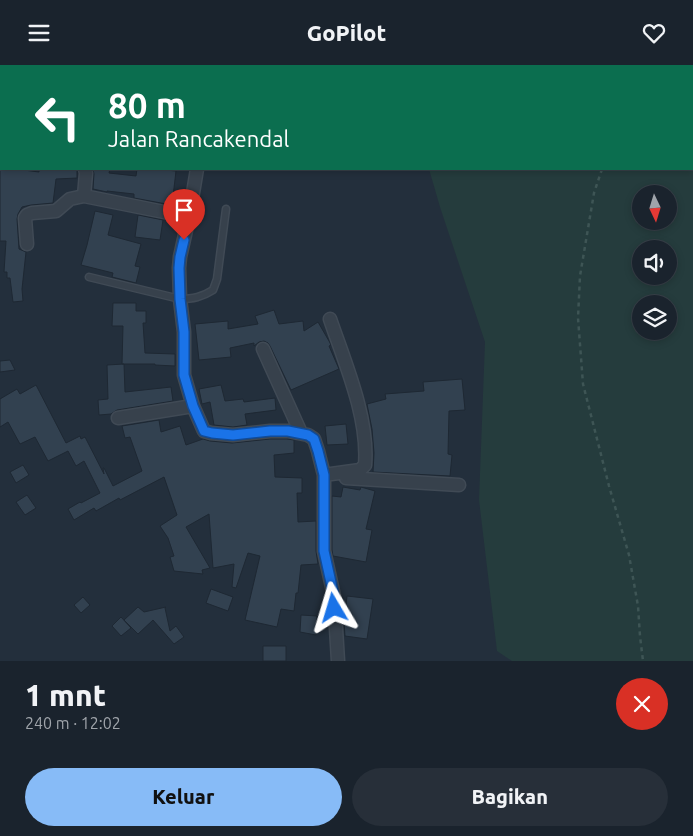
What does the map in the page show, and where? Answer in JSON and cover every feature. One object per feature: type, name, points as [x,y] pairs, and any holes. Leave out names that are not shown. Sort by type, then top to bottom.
[{"type":"street","points":[[84,196],[85,170]]},
{"type":"street","points":[[197,170],[179,268],[184,332],[184,375],[193,406],[204,431],[233,435],[270,431],[301,433],[314,439],[324,479],[324,551],[334,596],[338,661]]},
{"type":"street","points":[[27,244],[25,218],[27,215],[56,211],[70,199],[84,196],[189,217]]},
{"type":"street","points":[[324,479],[360,470],[365,465],[366,455],[356,396],[330,319]]},
{"type":"street","points":[[263,349],[301,433]]},
{"type":"street","points":[[118,418],[193,406]]},
{"type":"street","points":[[324,479],[349,477],[459,485]]},
{"type":"lane","points":[[89,277],[180,299],[193,299],[204,296],[213,290],[217,279],[226,209]]},
{"type":"path","points":[[602,170],[594,193],[580,276],[578,318],[583,384],[629,555],[638,606],[643,661]]},
{"type":"green space","points":[[429,170],[693,170],[693,661],[512,661],[497,651],[479,500],[485,342]]},
{"type":"building","points":[[0,170],[39,172],[39,170],[77,170],[77,178],[56,179],[53,203],[22,207],[18,214],[19,249],[26,252],[22,289],[23,301],[13,302],[10,278],[7,278],[7,272],[4,272],[6,241],[0,241]]},
{"type":"building","points":[[93,170],[110,170],[109,173],[136,176],[137,170],[176,171],[172,205],[134,198],[134,194],[93,189]]},
{"type":"building","points":[[95,211],[113,215],[108,235],[141,244],[135,266],[140,267],[136,283],[112,277],[113,273],[81,265]]},
{"type":"building","points":[[138,215],[163,220],[160,240],[135,237]]},
{"type":"building","points":[[113,303],[136,303],[136,311],[146,311],[146,323],[143,323],[145,353],[175,354],[175,366],[122,364],[123,326],[112,326]]},
{"type":"building","points":[[274,310],[279,324],[303,321],[304,331],[318,322],[331,345],[329,346],[339,369],[291,390],[270,346],[264,341],[254,346],[254,343],[230,348],[231,357],[199,360],[195,324],[228,321],[228,329],[258,324],[255,316]]},
{"type":"building","points":[[10,360],[15,370],[0,372],[0,361]]},
{"type":"building","points":[[124,364],[125,392],[171,387],[173,401],[117,410],[111,414],[99,415],[98,400],[108,399],[107,365]]},
{"type":"building","points":[[462,379],[465,410],[449,411],[448,454],[452,455],[450,476],[373,472],[372,429],[367,404],[386,399],[385,394],[424,391],[423,382]]},
{"type":"building","points":[[36,385],[66,443],[80,436],[81,439],[85,437],[104,474],[103,468],[113,486],[142,471],[130,437],[125,438],[122,426],[159,420],[161,432],[180,426],[186,445],[203,439],[232,443],[270,439],[294,440],[294,453],[274,455],[275,477],[302,478],[302,493],[297,493],[298,522],[316,521],[318,564],[301,565],[294,611],[281,609],[277,627],[245,620],[260,556],[248,553],[236,588],[232,587],[234,564],[213,568],[209,514],[186,527],[210,568],[202,570],[203,574],[174,571],[170,557],[174,556],[168,538],[160,526],[177,515],[164,477],[96,511],[94,508],[74,520],[68,509],[100,493],[84,461],[76,466],[68,451],[48,461],[35,437],[20,444],[8,422],[0,427],[0,399],[17,389],[20,394]]},
{"type":"building","points":[[221,385],[225,401],[243,399],[244,402],[275,398],[276,410],[245,414],[247,425],[233,427],[214,425],[210,402],[202,404],[199,389]]},
{"type":"building","points":[[346,424],[348,444],[327,445],[325,426]]},
{"type":"building","points":[[23,465],[29,475],[16,483],[10,472]]},
{"type":"building","points":[[343,487],[360,490],[361,487],[375,491],[366,529],[372,530],[366,562],[333,556],[332,496],[341,497]]},
{"type":"building","points":[[27,495],[36,508],[25,515],[16,502]]},
{"type":"building","points":[[211,589],[233,597],[228,611],[206,603]]},
{"type":"building","points":[[347,596],[373,599],[367,639],[345,636],[344,622]]},
{"type":"building","points":[[83,597],[90,605],[81,613],[74,605]]},
{"type":"building","points":[[138,607],[144,612],[166,607],[170,631],[176,626],[184,637],[174,644],[153,620],[138,634],[124,620]]},
{"type":"building","points":[[301,615],[317,616],[316,635],[300,632]]},
{"type":"building","points":[[121,617],[131,628],[121,636],[112,626]]},
{"type":"building","points":[[263,646],[286,646],[286,661],[263,661]]},
{"type":"route","points":[[184,240],[179,268],[184,332],[184,375],[193,406],[204,431],[233,435],[288,431],[308,435],[314,439],[324,475],[324,551],[334,596],[334,608]]}]
